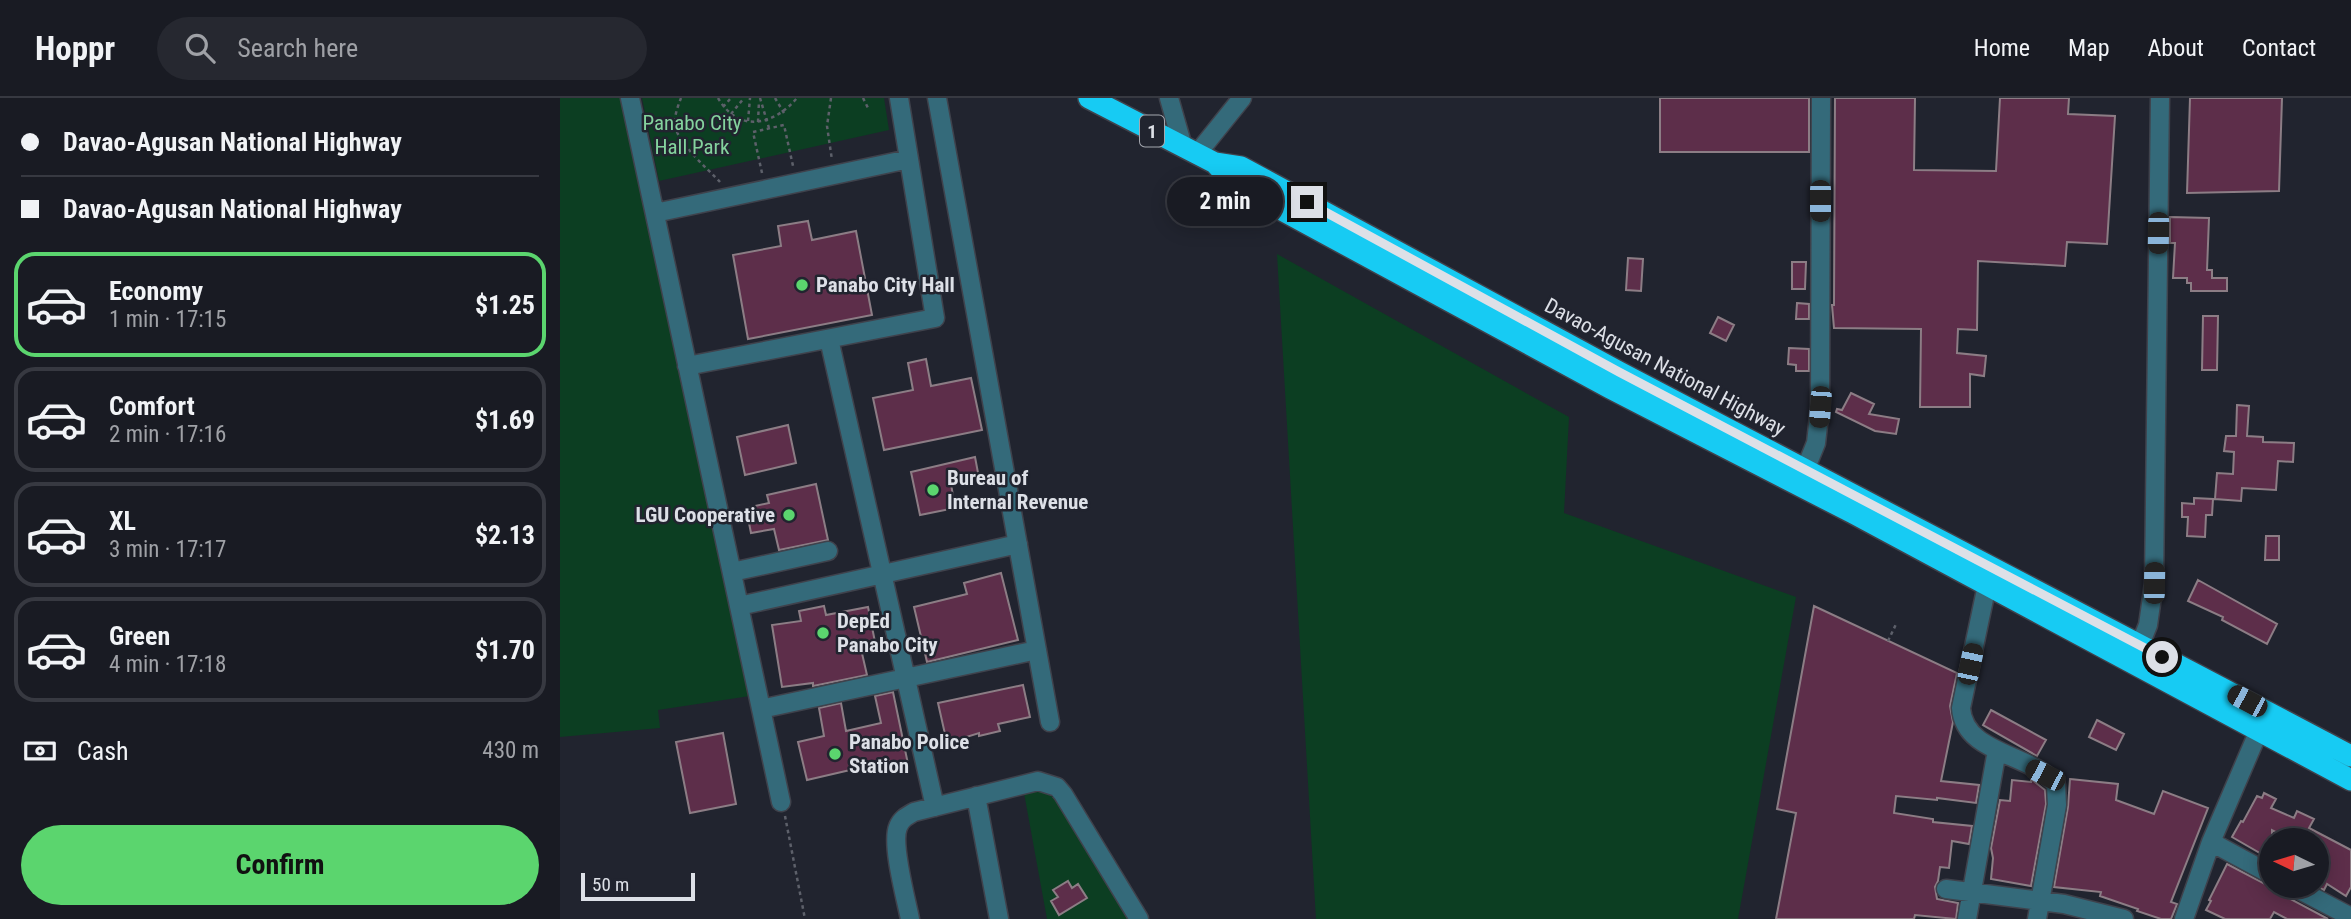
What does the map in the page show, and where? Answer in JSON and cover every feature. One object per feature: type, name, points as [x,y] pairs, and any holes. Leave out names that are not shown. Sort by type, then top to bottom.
[{"type":"highway","name":"Davao-Agusan National Highway","points":[[1089,98],[1199,155],[1241,167],[1615,380],[2263,721],[2351,780]]},
{"type":"highway","name":"Davao-Agusan National Highway","points":[[1803,478],[1987,585],[2137,654]]},
{"type":"highway","name":"Davao-Agusan National Highway","points":[[2263,721],[2351,756]]},
{"type":"street","points":[[630,98],[781,802]]},
{"type":"street","points":[[688,366],[935,318],[899,98]]},
{"type":"street","points":[[937,98],[1050,722]]},
{"type":"street","points":[[1169,98],[1199,155],[1242,98]]},
{"type":"street","points":[[1803,478],[1816,443],[1820,407],[1821,98]]},
{"type":"street","points":[[2137,654],[2151,608],[2154,583],[2160,98]]},
{"type":"street","points":[[655,213],[909,159]]},
{"type":"street","points":[[829,339],[935,807]]},
{"type":"street","points":[[739,606],[1018,544]]},
{"type":"street","points":[[732,572],[828,551]]},
{"type":"street","points":[[1987,585],[1961,708],[1962,720],[1972,734],[2045,775],[2056,785],[2056,806],[2037,919]]},
{"type":"street","points":[[761,709],[1037,650]]},
{"type":"street","points":[[2190,917],[2211,842],[2263,721]]},
{"type":"street","points":[[1967,919],[1997,750]]},
{"type":"street","points":[[910,919],[896,835],[898,825],[905,817],[935,807],[1026,783],[1048,783],[1057,787],[1139,919]]},
{"type":"street","points":[[976,796],[999,919]]},
{"type":"street","points":[[2211,842],[2259,868]]},
{"type":"street","points":[[1946,889],[2040,901],[2115,917]]},
{"type":"street","points":[[2315,898],[2351,917]]},
{"type":"path","points":[[681,98],[675,125],[679,138],[734,196]]},
{"type":"path","points":[[718,98],[731,114],[758,122],[784,113],[797,98]]},
{"type":"path","points":[[723,107],[731,98]]},
{"type":"path","points":[[731,114],[744,98]]},
{"type":"path","points":[[748,121],[750,98]]},
{"type":"path","points":[[758,122],[759,98]]},
{"type":"path","points":[[759,98],[769,128]]},
{"type":"path","points":[[775,98],[784,113]]},
{"type":"path","points":[[831,98],[827,126],[835,175]]},
{"type":"path","points":[[863,98],[868,108]]},
{"type":"path","points":[[765,190],[753,132],[769,128],[784,125],[796,183]]},
{"type":"path","points":[[1888,641],[1897,622]]},
{"type":"path","points":[[781,802],[785,811],[805,919]]},
{"type":"green space","points":[[560,98],[622,98],[750,696],[658,710],[660,728],[560,737]]},
{"type":"green space","name":"Panabo City Hall Park","points":[[642,98],[884,98],[889,130],[659,181]]},
{"type":"green space","points":[[1277,254],[1569,417],[1564,513],[1796,597],[1738,919],[1316,919]]},
{"type":"green space","points":[[1041,790],[1058,800],[1127,919],[1047,919],[1024,793]]},
{"type":"building","points":[[1660,98],[1809,98],[1809,152],[1660,152]]},
{"type":"building","points":[[1835,98],[1915,98],[1914,170],[1996,171],[2000,98],[2069,98],[2068,114],[2115,116],[2107,244],[2067,242],[2065,266],[1978,261],[1977,330],[1958,329],[1957,353],[1986,356],[1984,376],[1970,374],[1970,407],[1920,407],[1921,329],[1834,328]]},
{"type":"building","points":[[2190,98],[2282,98],[2279,191],[2187,193]]},
{"type":"building","points":[[2170,217],[2209,218],[2207,270],[2212,270],[2212,278],[2227,278],[2227,291],[2191,291],[2191,283],[2187,283],[2187,278],[2173,278],[2175,243],[2170,243]]},
{"type":"building","name":"Panabo City Hall","points":[[808,221],[812,240],[856,231],[872,315],[748,339],[733,255],[781,246],[778,226]]},
{"type":"building","points":[[1628,258],[1643,259],[1641,291],[1626,290]]},
{"type":"building","points":[[1792,262],[1806,262],[1805,289],[1792,289]]},
{"type":"building","points":[[1797,303],[1809,304],[1809,319],[1796,319]]},
{"type":"building","points":[[2203,316],[2218,316],[2217,370],[2202,370]]},
{"type":"building","points":[[1718,317],[1734,325],[1726,341],[1710,333]]},
{"type":"building","points":[[1789,348],[1809,349],[1809,371],[1796,371],[1796,365],[1788,364]]},
{"type":"building","points":[[926,359],[931,386],[971,378],[982,430],[884,450],[873,398],[913,390],[908,363]]},
{"type":"building","points":[[1851,393],[1874,404],[1869,414],[1899,419],[1896,434],[1875,431],[1836,412],[1837,409],[1842,410]]},
{"type":"building","points":[[2237,405],[2249,406],[2247,436],[2263,437],[2263,442],[2294,443],[2293,462],[2278,461],[2276,490],[2242,488],[2241,501],[2215,499],[2217,473],[2233,474],[2234,452],[2224,451],[2226,436],[2236,436]]},
{"type":"building","points":[[788,425],[796,463],[745,475],[737,437]]},
{"type":"building","name":"Bureau of Internal Revenue","points":[[975,457],[979,478],[951,484],[955,508],[920,515],[911,472]]},
{"type":"building","points":[[816,484],[828,540],[779,550],[774,529],[751,533],[746,508],[769,503],[767,495]]},
{"type":"building","points":[[2194,498],[2213,499],[2212,515],[2206,515],[2205,537],[2187,536],[2188,517],[2182,517],[2182,503],[2194,504]]},
{"type":"building","points":[[2266,536],[2279,536],[2279,560],[2265,560]]},
{"type":"building","points":[[1001,573],[1018,640],[927,662],[914,607],[967,594],[964,583]]},
{"type":"building","points":[[2198,580],[2277,624],[2267,644],[2222,620],[2223,617],[2188,601]]},
{"type":"building","points":[[824,606],[826,615],[868,607],[876,647],[861,649],[867,675],[813,686],[813,683],[782,687],[772,625],[801,621],[799,611]]},
{"type":"building","points":[[1814,606],[1957,673],[1950,706],[1953,722],[1941,781],[1979,785],[1976,803],[1896,796],[1894,813],[1933,819],[1933,822],[1972,826],[1969,844],[1952,841],[1949,868],[1940,867],[1935,887],[1937,899],[1958,903],[1956,919],[1915,915],[1914,919],[1776,919],[1796,813],[1777,809]]},
{"type":"building","points":[[1023,685],[1030,717],[998,724],[1000,731],[979,736],[979,733],[947,743],[938,703]]},
{"type":"building","points":[[893,692],[908,764],[891,768],[889,761],[807,780],[798,742],[824,736],[819,708],[841,703],[846,731],[881,723],[875,696]]},
{"type":"building","points":[[1991,710],[2046,740],[2037,756],[1983,725]]},
{"type":"building","points":[[2097,720],[2124,734],[2116,750],[2089,737]]},
{"type":"building","points":[[723,733],[736,804],[690,813],[676,742]]},
{"type":"building","points":[[2031,779],[2045,790],[2046,804],[2031,886],[1991,879],[1991,848],[2000,800],[2010,801],[2012,780],[2031,782]]},
{"type":"building","points":[[2070,779],[2118,784],[2116,800],[2154,814],[2163,791],[2208,808],[2171,902],[2177,904],[2171,919],[2161,919],[2137,911],[2138,909],[2100,896],[2101,892],[2054,887],[2068,807]]},
{"type":"building","points":[[2264,793],[2276,799],[2271,808],[2294,818],[2297,811],[2314,819],[2309,828],[2259,828],[2259,853],[2232,837],[2257,796],[2262,798]]},
{"type":"building","points":[[2329,838],[2351,850],[2351,887],[2346,896],[2329,885]]},
{"type":"building","points":[[2227,864],[2259,881],[2259,898],[2289,898],[2328,919],[2287,919],[2274,912],[2270,919],[2225,919],[2206,910],[2211,901],[2209,900]]},
{"type":"building","points":[[1068,881],[1072,888],[1078,884],[1087,898],[1059,915],[1051,901],[1058,897],[1053,890]]},
{"type":"place","name":"Panabo City Hall","points":[[802,285]]},
{"type":"place","name":"Bureau of Internal Revenue","points":[[933,490]]},
{"type":"place","name":"LGU Cooperative","points":[[789,515]]},
{"type":"place","name":"DepEd Panabo City","points":[[823,633]]},
{"type":"place","name":"Panabo Police Station","points":[[835,754]]},
{"type":"route","points":[[1307,202],[1619,372],[2162,657]]}]
